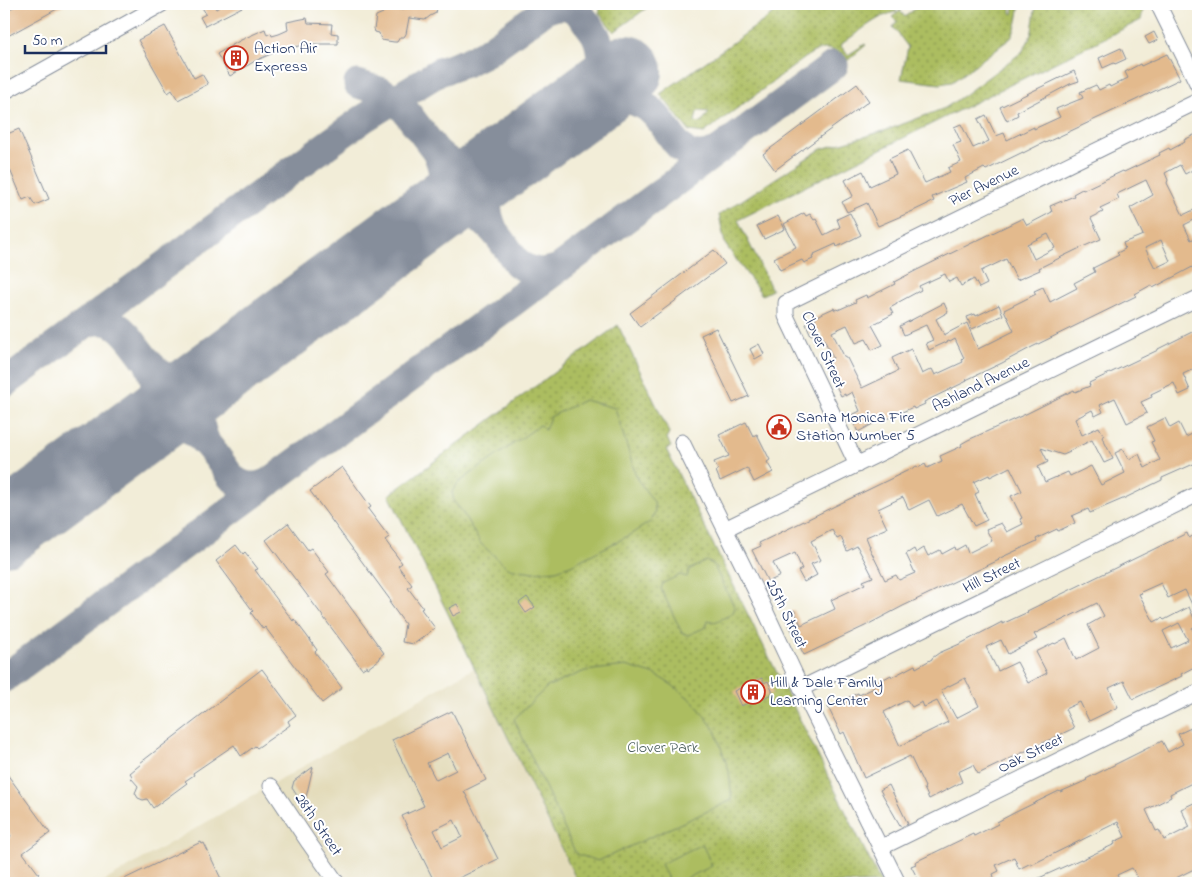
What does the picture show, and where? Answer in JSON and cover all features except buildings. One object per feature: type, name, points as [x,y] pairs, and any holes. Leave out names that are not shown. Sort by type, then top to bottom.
[{"type":"street","points":[[4,92],[162,4]]},
{"type":"street","points":[[1158,4],[1198,86]]},
{"type":"street","points":[[1167,4],[1198,69]]},
{"type":"street","name":"Pier Avenue","points":[[786,303],[1198,101]]},
{"type":"street","name":"Ashland Avenue","points":[[725,529],[1198,298]]},
{"type":"street","name":"Clover Street","points":[[786,303],[786,316],[857,465]]},
{"type":"street","name":"25th Street","points":[[682,442],[898,883]]},
{"type":"street","name":"Hill Street","points":[[802,688],[1198,494]]},
{"type":"street","name":"Oak Street","points":[[880,848],[1198,692]]},
{"type":"street","name":"28th Street","points":[[271,786],[337,883]]},
{"type":"shaded area","points":[[474,668],[578,883],[101,883]]},
{"type":"green space","points":[[601,4],[652,4],[614,32],[599,13]]},
{"type":"green space","points":[[770,4],[910,4],[900,11],[896,5],[891,8],[897,12],[875,21],[840,45],[848,55],[866,45],[847,61],[838,53],[829,49],[814,52],[704,133],[689,131],[660,94],[776,12]],"holes":[[[697,112],[709,112],[701,123],[695,122]]]},
{"type":"green space","points":[[921,4],[1011,4],[1011,13],[1013,14],[1014,4],[1020,4],[1016,26],[1011,38],[952,82],[940,84],[901,79],[908,47],[893,27],[898,21],[892,17],[900,11],[905,17]]},
{"type":"green space","points":[[1036,4],[1140,4],[1143,10],[1141,20],[738,220],[772,290],[762,295],[725,244],[719,215],[821,149],[887,130],[945,108],[1022,52],[1032,31]]},
{"type":"green space","name":"Clover Park","points":[[618,325],[669,432],[667,438],[671,447],[666,449],[881,883],[578,883],[389,495]]},
{"type":"green space","points":[[584,400],[615,408],[637,479],[654,502],[655,513],[650,522],[628,536],[571,565],[556,570],[533,572],[508,568],[481,544],[461,510],[454,502],[452,492],[458,483],[540,425],[545,430],[550,417]]},
{"type":"green space","points":[[706,561],[713,564],[735,608],[732,614],[715,622],[708,620],[706,627],[688,635],[682,633],[661,589],[663,583],[680,575],[687,577],[689,570]]},
{"type":"green space","points":[[626,666],[656,675],[694,702],[715,730],[729,771],[732,800],[598,861],[576,854],[514,719],[547,687],[585,671]]},
{"type":"green space","points":[[702,844],[712,866],[677,883],[670,883],[661,864]]},
{"type":"taxiway","points":[[4,384],[363,119],[439,72],[465,63],[487,52],[553,4]]},
{"type":"taxiway","points":[[543,11],[557,6],[568,6],[578,12],[595,34],[600,50],[601,66],[594,95]]},
{"type":"taxiway","points":[[4,678],[834,65]]},
{"type":"taxiway","points":[[358,84],[383,92],[398,101],[436,151],[441,164],[443,186],[435,206],[422,222]]},
{"type":"taxiway","points":[[585,101],[610,99],[634,101],[657,116],[684,151],[693,155],[703,156],[716,152]]},
{"type":"taxiway","points":[[436,151],[445,159],[463,168],[481,168],[511,156]]},
{"type":"taxiway","points":[[494,231],[487,209],[489,190],[497,174],[511,156]]},
{"type":"taxiway","points":[[422,222],[440,216],[458,214],[475,217],[495,232],[517,263],[536,271],[556,269]]},
{"type":"taxiway","points":[[85,324],[103,321],[116,325],[161,374],[178,381],[199,380],[223,368]]},
{"type":"taxiway","points":[[131,436],[139,428],[154,403],[155,385],[148,363]]},
{"type":"taxiway","points":[[206,442],[200,423],[201,403],[206,391],[223,368]]},
{"type":"taxiway","points":[[131,436],[160,426],[173,425],[184,428],[203,440],[236,481],[249,486],[270,482]]},
{"type":"runway","points":[[4,530],[627,71]]},
{"type":"place","name":"Action Air Express","points":[[236,58]]},
{"type":"place","name":"Santa Monica Fire Station Number 5","points":[[779,427]]},
{"type":"place","name":"Hill & Dale Family Learning Center","points":[[753,692]]}]
